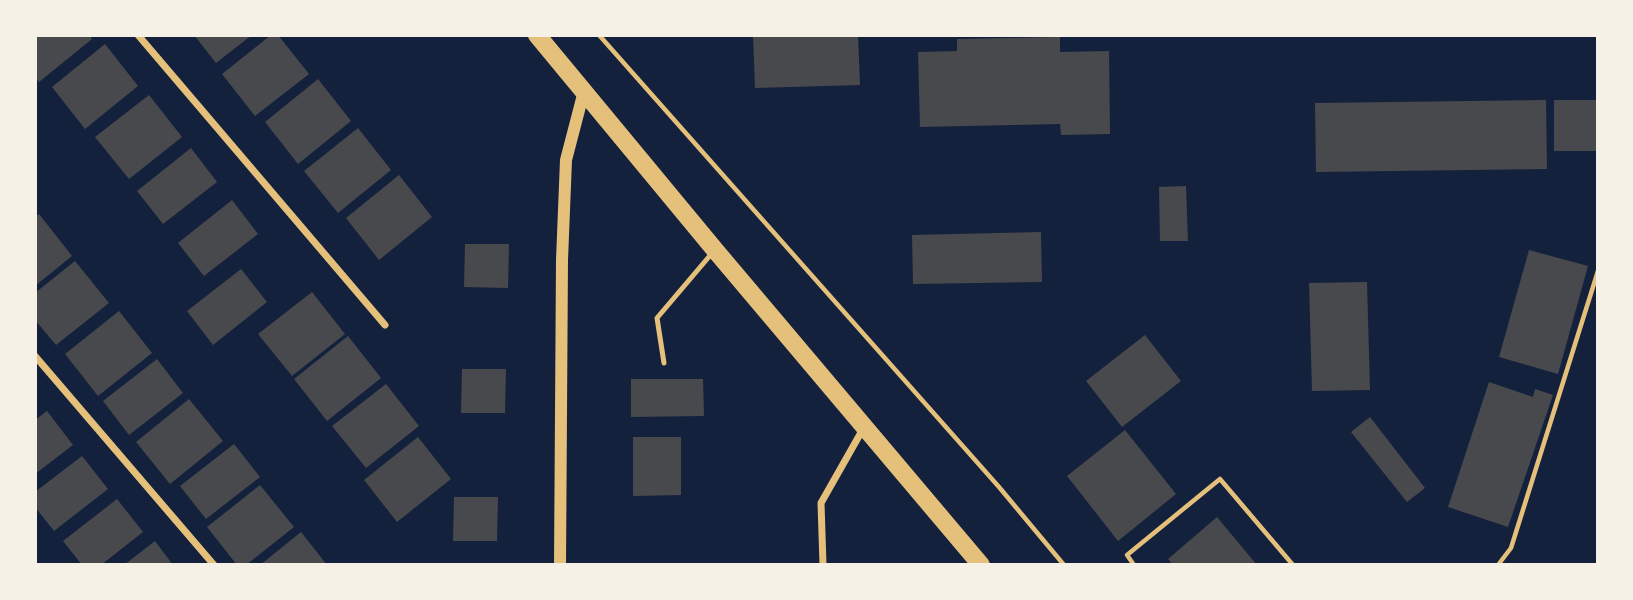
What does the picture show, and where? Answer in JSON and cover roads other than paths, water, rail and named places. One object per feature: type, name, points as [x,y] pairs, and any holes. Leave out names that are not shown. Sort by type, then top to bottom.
[{"type":"main road","points":[[537,35],[981,565]]},
{"type":"street","points":[[138,35],[385,325]]},
{"type":"street","points":[[560,565],[562,260],[566,160],[584,90]]},
{"type":"street","points":[[35,356],[214,565]]},
{"type":"street","points":[[823,565],[821,503],[865,425]]},
{"type":"lane","points":[[664,363],[657,318],[715,250]]}]
